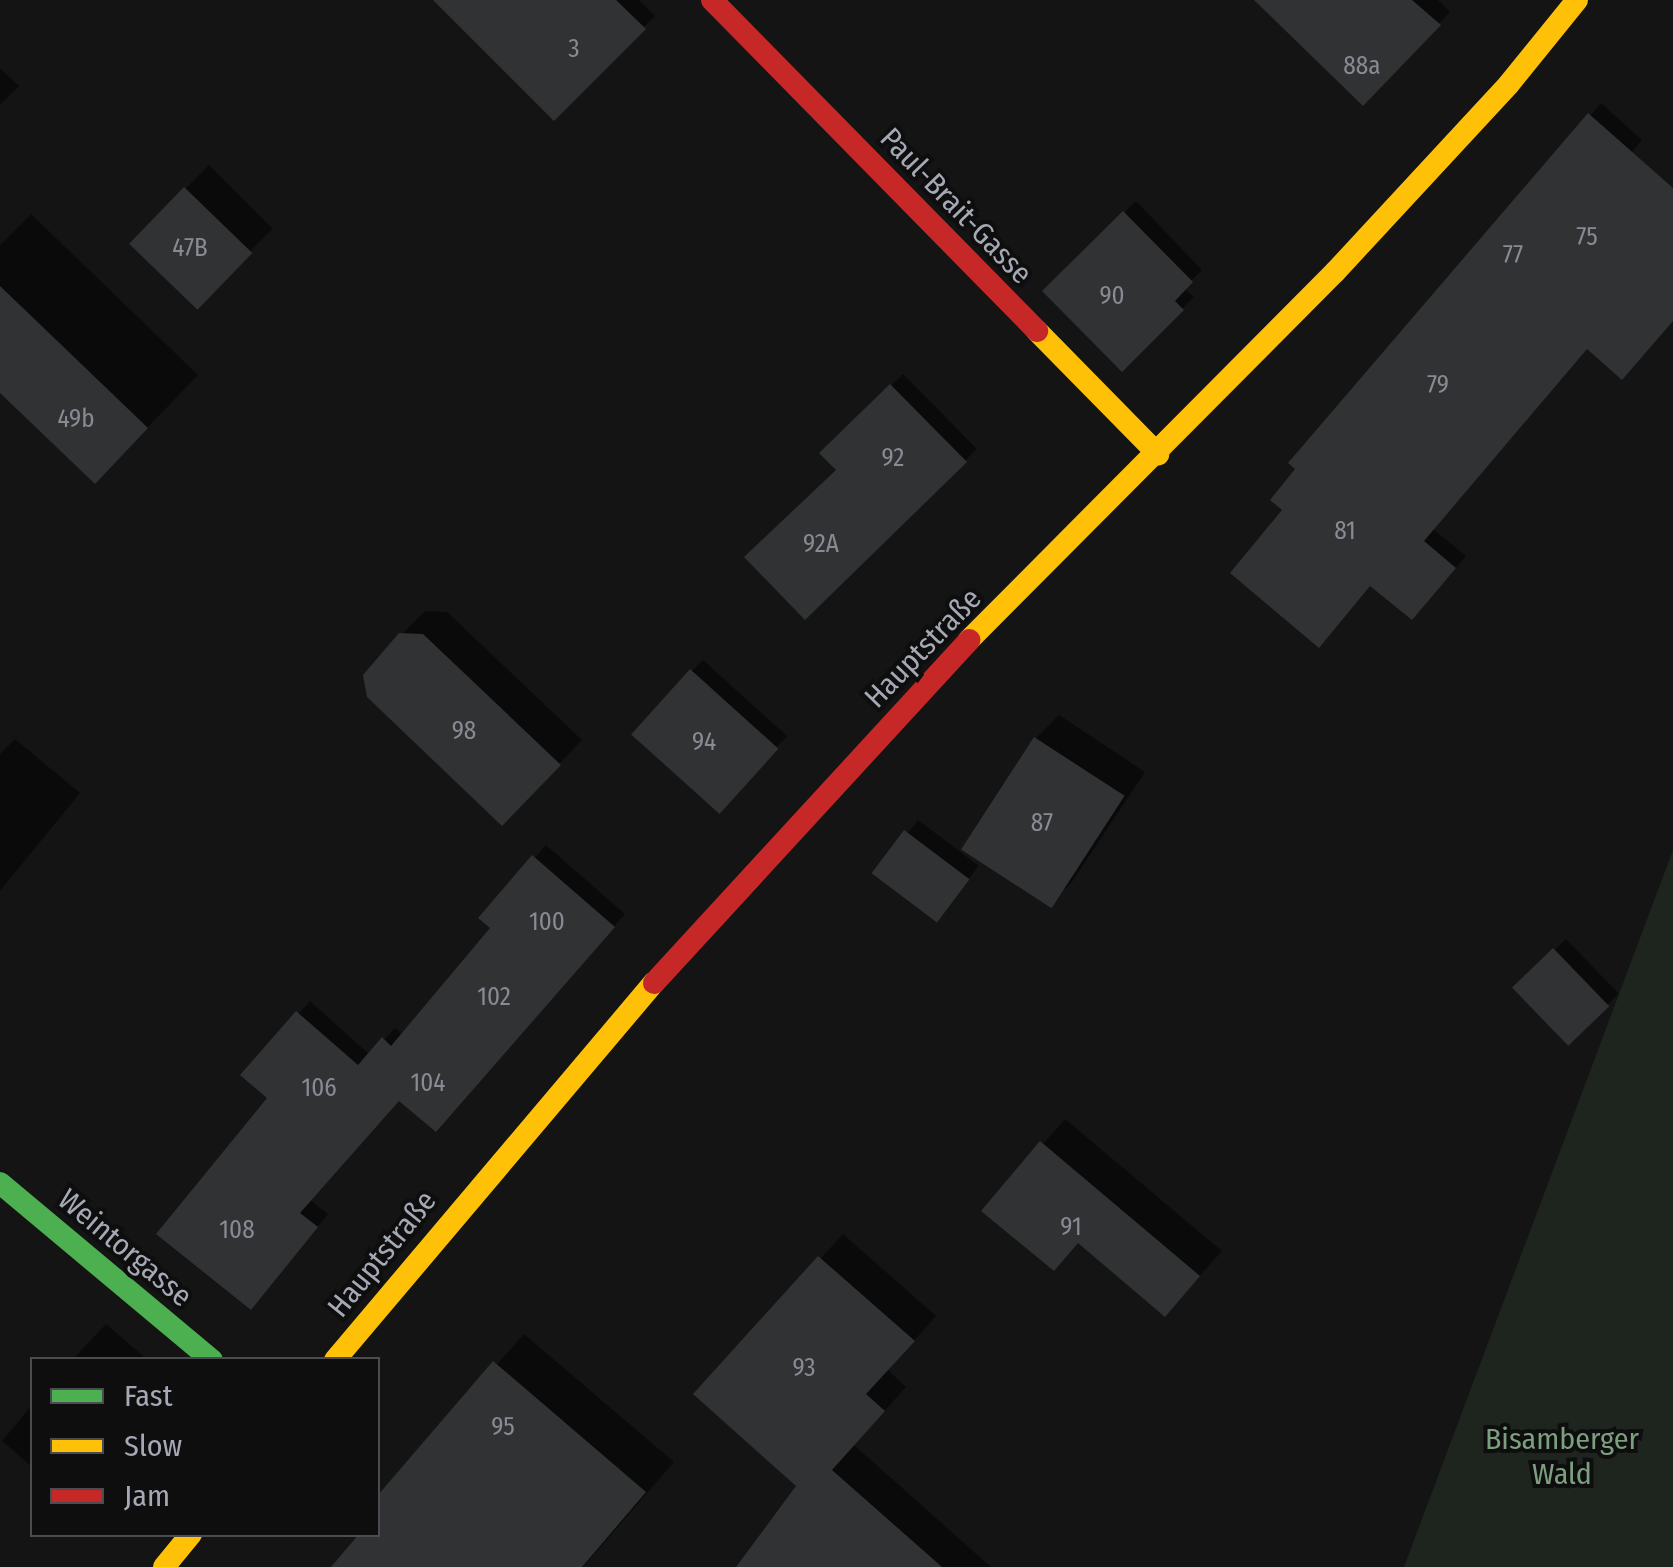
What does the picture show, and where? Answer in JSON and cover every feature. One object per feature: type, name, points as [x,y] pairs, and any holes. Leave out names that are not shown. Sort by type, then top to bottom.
[{"type":"main road","name":"Paul-Brait-Gasse","points":[[712,0],[1158,454]]},
{"type":"main road","name":"Hauptstraße","points":[[337,1357],[578,1067],[936,674],[1158,454],[1509,84],[1578,0]]},
{"type":"main road","name":"Weintorgasse","points":[[0,1183],[208,1357]]},
{"type":"main road","points":[[164,1567],[189,1537]]},
{"type":"green space","name":"Bisamberger Wald","points":[[1673,850],[1673,1567],[1404,1567]]},
{"type":"building","points":[[433,0],[616,0],[646,29],[554,121]]},
{"type":"building","points":[[1254,0],[1412,0],[1441,25],[1363,106]]},
{"type":"building","points":[[1588,113],[1673,188],[1673,321],[1622,380],[1587,349],[1424,541],[1456,568],[1412,620],[1370,586],[1319,648],[1230,573],[1282,510],[1270,500],[1295,469],[1288,463]]},
{"type":"building","points":[[184,187],[252,253],[197,310],[129,244]]},
{"type":"building","points":[[1123,211],[1193,282],[1175,301],[1184,310],[1122,372],[1042,291]]},
{"type":"building","points":[[0,286],[148,428],[95,484],[0,393]]},
{"type":"building","points":[[890,384],[967,462],[805,620],[744,557],[836,470],[819,453]]},
{"type":"building","points":[[399,633],[423,634],[561,765],[502,826],[367,697],[363,675]]},
{"type":"building","points":[[690,669],[778,749],[720,814],[631,734]]},
{"type":"building","points":[[1034,737],[1125,796],[1052,908],[961,849]]},
{"type":"building","points":[[904,830],[969,879],[937,922],[872,873]]},
{"type":"building","points":[[532,855],[615,927],[436,1132],[399,1101],[300,1213],[318,1227],[251,1310],[156,1234],[267,1098],[240,1075],[296,1011],[358,1065],[382,1037],[391,1046],[490,928],[478,918]]},
{"type":"building","points":[[1553,948],[1609,1006],[1568,1046],[1512,988]]},
{"type":"building","points":[[1040,1141],[1200,1276],[1165,1317],[1078,1243],[1054,1271],[981,1211]]},
{"type":"building","points":[[818,1256],[915,1341],[866,1394],[885,1411],[832,1470],[942,1567],[736,1567],[796,1486],[693,1394]]},
{"type":"building","points":[[493,1361],[646,1492],[582,1567],[331,1567],[356,1537],[380,1537],[380,1493]]},
{"type":"traffic: fast","points":[[0,1183],[208,1357]]},
{"type":"traffic: slow","points":[[969,640],[1335,272],[1509,84],[1577,0]]},
{"type":"traffic: slow","points":[[1037,331],[1158,454]]},
{"type":"traffic: slow","points":[[338,1357],[654,983]]},
{"type":"traffic: slow","points":[[164,1567],[189,1537]]},
{"type":"traffic: jam","points":[[712,0],[1037,331]]},
{"type":"traffic: jam","points":[[654,983],[969,640]]}]
